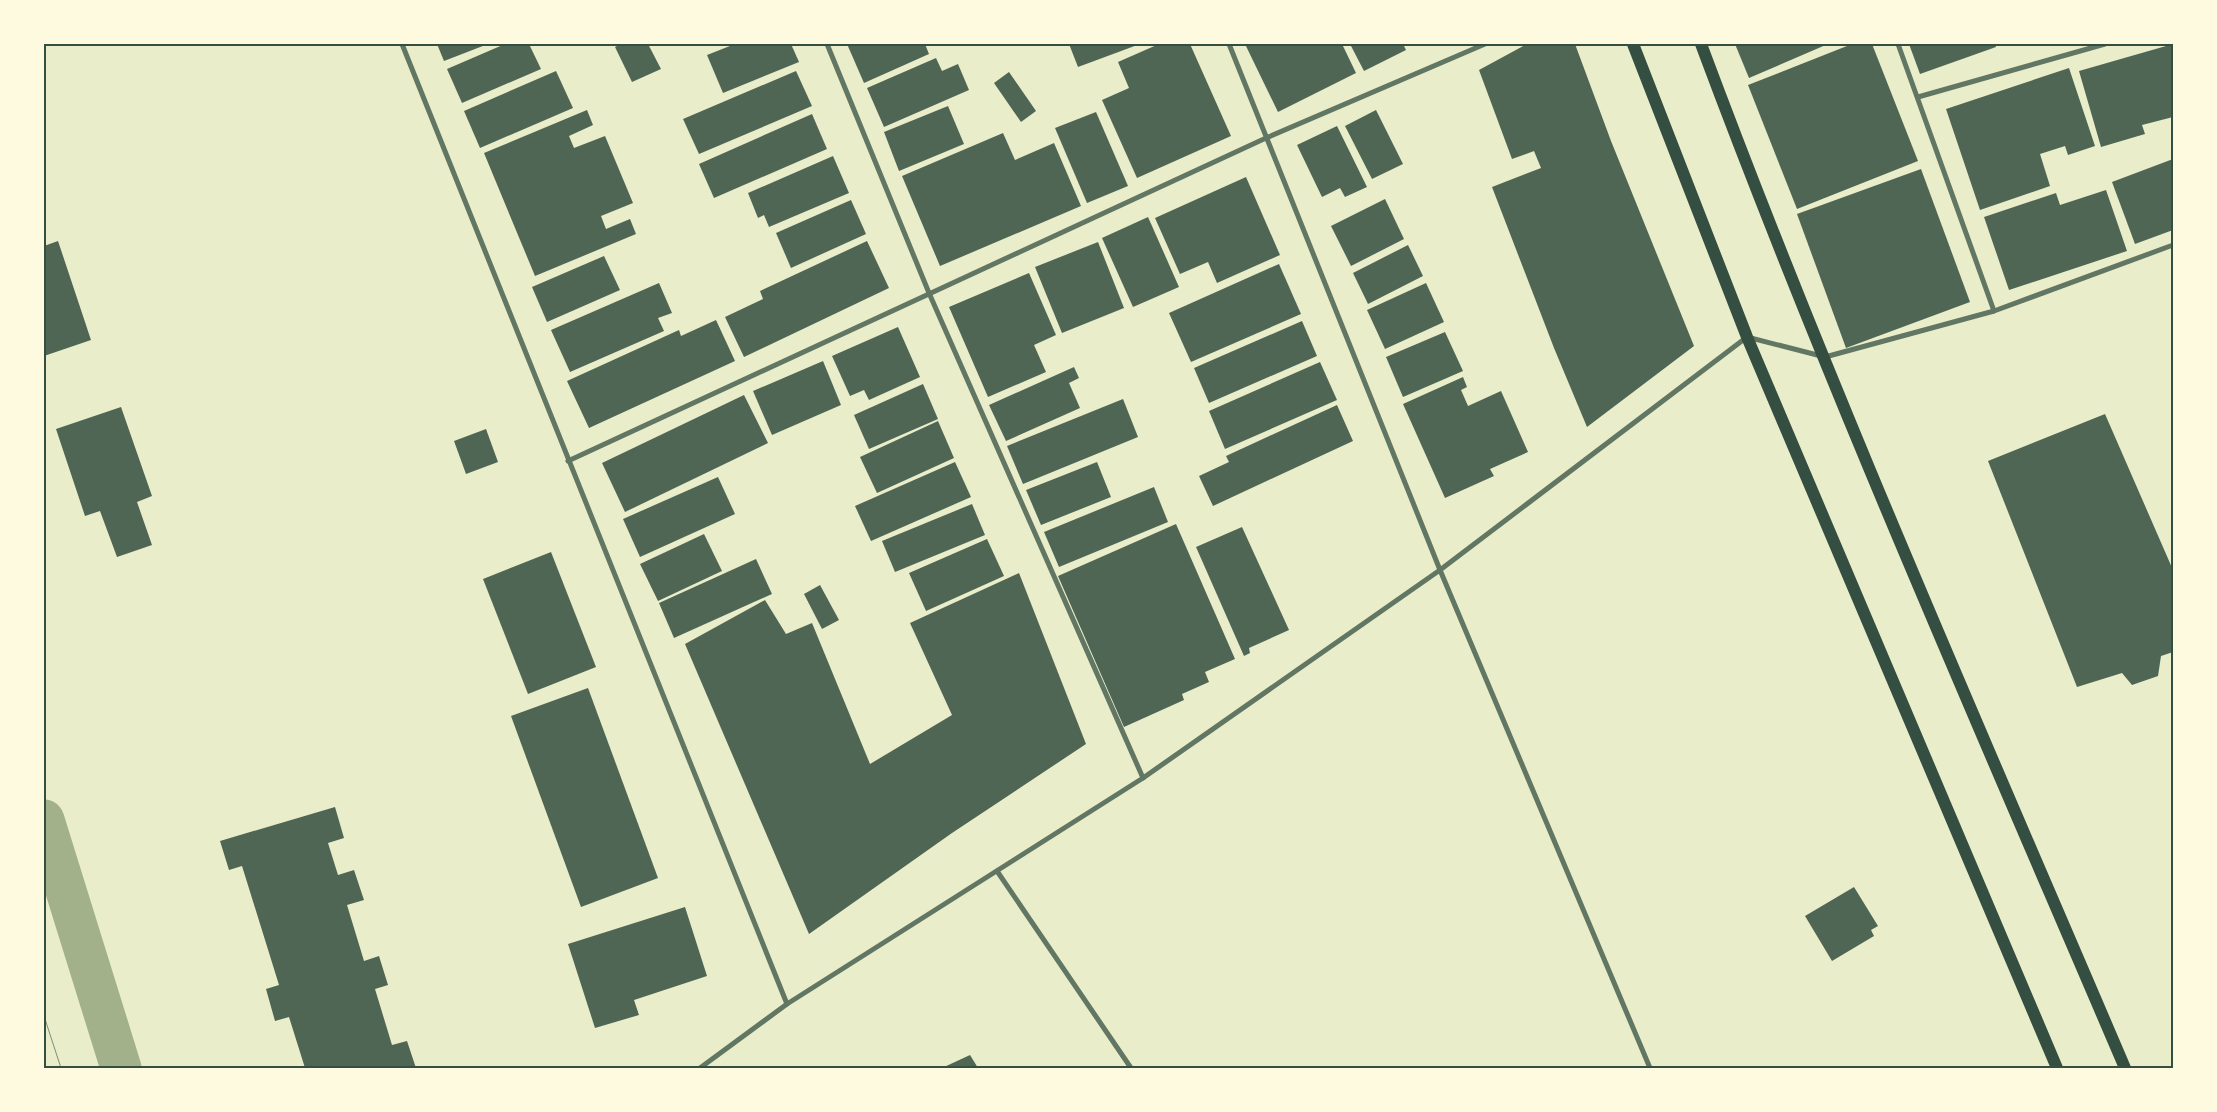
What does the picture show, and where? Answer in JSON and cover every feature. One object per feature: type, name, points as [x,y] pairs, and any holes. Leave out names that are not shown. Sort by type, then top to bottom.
[{"type":"main road","points":[[1633,44],[1747,337],[2057,1068]]},
{"type":"main road","points":[[1702,44],[1742,154],[1956,675],[2125,1068]]},
{"type":"street","points":[[402,44],[787,1004]]},
{"type":"street","points":[[827,44],[929,293],[1143,778]]},
{"type":"street","points":[[1229,44],[1440,570],[1650,1068]]},
{"type":"street","points":[[568,461],[1266,138],[1485,44]]},
{"type":"street","points":[[1898,44],[1994,311]]},
{"type":"street","points":[[1918,97],[2105,44]]},
{"type":"street","points":[[700,1068],[787,1004],[1143,778],[1440,570],[1747,337],[1825,357],[1994,311],[2173,245]]},
{"type":"street","points":[[997,871],[1131,1068]]},
{"type":"building","points":[[437,44],[488,44],[444,61]]},
{"type":"building","points":[[505,44],[529,44],[541,69],[462,103],[447,69]]},
{"type":"building","points":[[621,44],[648,44],[661,69],[632,82],[615,47]]},
{"type":"building","points":[[735,44],[791,44],[799,62],[723,93],[707,55]]},
{"type":"building","points":[[847,44],[925,44],[929,54],[864,83]]},
{"type":"building","points":[[1069,44],[1140,44],[1078,67]]},
{"type":"building","points":[[1159,44],[1190,44],[1231,136],[1137,178],[1102,100],[1129,88],[1118,62]]},
{"type":"building","points":[[1245,44],[1342,44],[1356,73],[1278,112]]},
{"type":"building","points":[[1350,44],[1403,44],[1406,50],[1364,71]]},
{"type":"building","points":[[1527,44],[1575,44],[1611,141],[1694,346],[1587,427],[1554,348],[1492,187],[1541,168],[1534,151],[1512,159],[1479,70]]},
{"type":"building","points":[[1735,44],[1828,44],[1749,78]]},
{"type":"building","points":[[1852,44],[1872,44],[1918,161],[1797,209],[1748,85]]},
{"type":"building","points":[[1909,44],[1995,44],[1996,47],[1920,74]]},
{"type":"building","points":[[2173,44],[2173,117],[2142,125],[2145,134],[2101,147],[2079,71]]},
{"type":"building","points":[[936,58],[942,71],[958,64],[969,90],[884,127],[867,88]]},
{"type":"building","points":[[2069,68],[2095,146],[2068,155],[2065,146],[2040,154],[2050,186],[1980,210],[1946,109]]},
{"type":"building","points":[[556,71],[573,108],[480,148],[464,111]]},
{"type":"building","points":[[796,71],[812,106],[699,154],[683,119]]},
{"type":"building","points":[[1009,72],[1036,111],[1021,122],[994,83]]},
{"type":"building","points":[[948,106],[964,144],[899,171],[884,132]]},
{"type":"building","points":[[587,110],[593,125],[569,136],[574,148],[605,136],[633,203],[601,216],[606,229],[630,219],[636,234],[535,276],[484,153]]},
{"type":"building","points":[[1376,110],[1403,164],[1372,179],[1345,126]]},
{"type":"building","points":[[1096,112],[1128,186],[1087,203],[1055,128]]},
{"type":"building","points":[[812,114],[827,149],[714,198],[699,164]]},
{"type":"building","points":[[1337,126],[1367,187],[1345,197],[1340,188],[1322,197],[1297,145]]},
{"type":"building","points":[[1003,133],[1015,160],[1054,143],[1081,206],[940,266],[902,176]]},
{"type":"building","points":[[833,156],[849,193],[769,227],[764,215],[758,218],[748,193]]},
{"type":"building","points":[[2173,159],[2173,230],[2135,244],[2112,182]]},
{"type":"building","points":[[1921,169],[1970,302],[1846,348],[1797,214]]},
{"type":"building","points":[[1246,177],[1280,255],[1217,283],[1208,262],[1180,274],[1155,218]]},
{"type":"building","points":[[2106,190],[2127,251],[2009,290],[1984,217],[2056,193],[2060,205]]},
{"type":"building","points":[[1385,199],[1404,239],[1351,266],[1331,226]]},
{"type":"building","points":[[851,200],[866,234],[791,268],[776,233]]},
{"type":"building","points":[[1148,217],[1179,287],[1133,307],[1102,238]]},
{"type":"building","points":[[58,241],[91,340],[44,356],[44,246]]},
{"type":"building","points":[[867,241],[889,288],[744,357],[725,317],[763,299],[760,291]]},
{"type":"building","points":[[1098,242],[1124,308],[1062,333],[1035,267]]},
{"type":"building","points":[[1408,245],[1423,276],[1368,304],[1353,273]]},
{"type":"building","points":[[604,256],[620,290],[547,322],[532,287]]},
{"type":"building","points":[[1279,264],[1301,314],[1191,362],[1169,313]]},
{"type":"building","points":[[1029,273],[1056,335],[1034,345],[1046,372],[988,397],[949,307]]},
{"type":"building","points":[[659,283],[672,313],[658,318],[664,331],[570,372],[551,330]]},
{"type":"building","points":[[1426,283],[1444,322],[1385,349],[1367,310]]},
{"type":"building","points":[[716,320],[735,361],[589,428],[567,381],[679,330],[681,336]]},
{"type":"building","points":[[1302,321],[1317,356],[1209,403],[1194,368]]},
{"type":"building","points":[[898,327],[920,377],[869,400],[864,390],[850,396],[832,356]]},
{"type":"building","points":[[1445,332],[1463,371],[1403,397],[1386,357]]},
{"type":"building","points":[[823,361],[841,405],[772,435],[753,391]]},
{"type":"building","points":[[1320,362],[1337,400],[1225,449],[1209,411]]},
{"type":"building","points":[[1074,367],[1079,378],[1069,383],[1080,408],[1006,441],[989,405]]},
{"type":"building","points":[[1463,377],[1467,387],[1461,390],[1468,406],[1501,391],[1528,452],[1490,469],[1494,476],[1445,498],[1403,404]]},
{"type":"building","points":[[923,384],[938,419],[869,449],[854,415]]},
{"type":"building","points":[[744,395],[768,443],[625,512],[602,463]]},
{"type":"building","points":[[1123,399],[1138,437],[1023,484],[1007,446]]},
{"type":"building","points":[[1337,405],[1353,441],[1213,506],[1199,476],[1229,462],[1226,456]]},
{"type":"building","points":[[121,407],[152,496],[137,502],[152,545],[117,557],[100,511],[85,516],[56,429]]},
{"type":"building","points":[[2105,414],[2173,570],[2173,652],[2161,656],[2158,676],[2132,685],[2122,673],[2077,687],[1988,461]]},
{"type":"building","points":[[938,421],[954,458],[877,493],[860,457]]},
{"type":"building","points":[[486,429],[498,462],[466,474],[454,441]]},
{"type":"building","points":[[955,462],[971,497],[871,541],[855,506]]},
{"type":"building","points":[[1097,462],[1111,497],[1041,525],[1026,490]]},
{"type":"building","points":[[718,477],[735,514],[640,557],[623,519]]},
{"type":"building","points":[[1154,487],[1168,522],[1059,567],[1044,532]]},
{"type":"building","points":[[972,504],[985,535],[895,572],[882,541]]},
{"type":"building","points":[[1176,524],[1235,659],[1205,672],[1209,682],[1182,694],[1184,700],[1124,727],[1058,576]]},
{"type":"building","points":[[1242,527],[1289,630],[1249,648],[1250,653],[1244,656],[1196,547]]},
{"type":"building","points":[[704,534],[722,571],[658,601],[640,564]]},
{"type":"building","points":[[987,539],[1004,576],[926,611],[909,573]]},
{"type":"building","points":[[551,552],[596,667],[528,694],[483,579]]},
{"type":"building","points":[[756,559],[772,594],[674,638],[659,603]]},
{"type":"building","points":[[1019,573],[1086,744],[952,833],[809,934],[685,644],[765,600],[786,634],[812,623],[870,764],[952,715],[910,623]]},
{"type":"building","points":[[820,585],[839,620],[822,629],[804,594]]},
{"type":"building","points":[[588,688],[658,878],[581,907],[511,716]]},
{"type":"building","points":[[335,807],[344,838],[328,843],[338,875],[354,870],[364,900],[347,905],[364,961],[379,956],[388,985],[375,989],[392,1045],[407,1041],[416,1068],[305,1068],[289,1017],[275,1021],[266,989],[279,985],[242,866],[229,870],[220,841]]},
{"type":"building","points":[[1854,887],[1878,926],[1871,930],[1874,936],[1832,961],[1805,916]]},
{"type":"building","points":[[685,907],[707,976],[634,1000],[639,1015],[595,1028],[568,944]]},
{"type":"building","points":[[970,1055],[978,1068],[942,1068]]},
{"type":"waterway","points":[[44,820],[121,1068]]},
{"type":"tram line","points":[[44,1016],[61,1068]]}]
